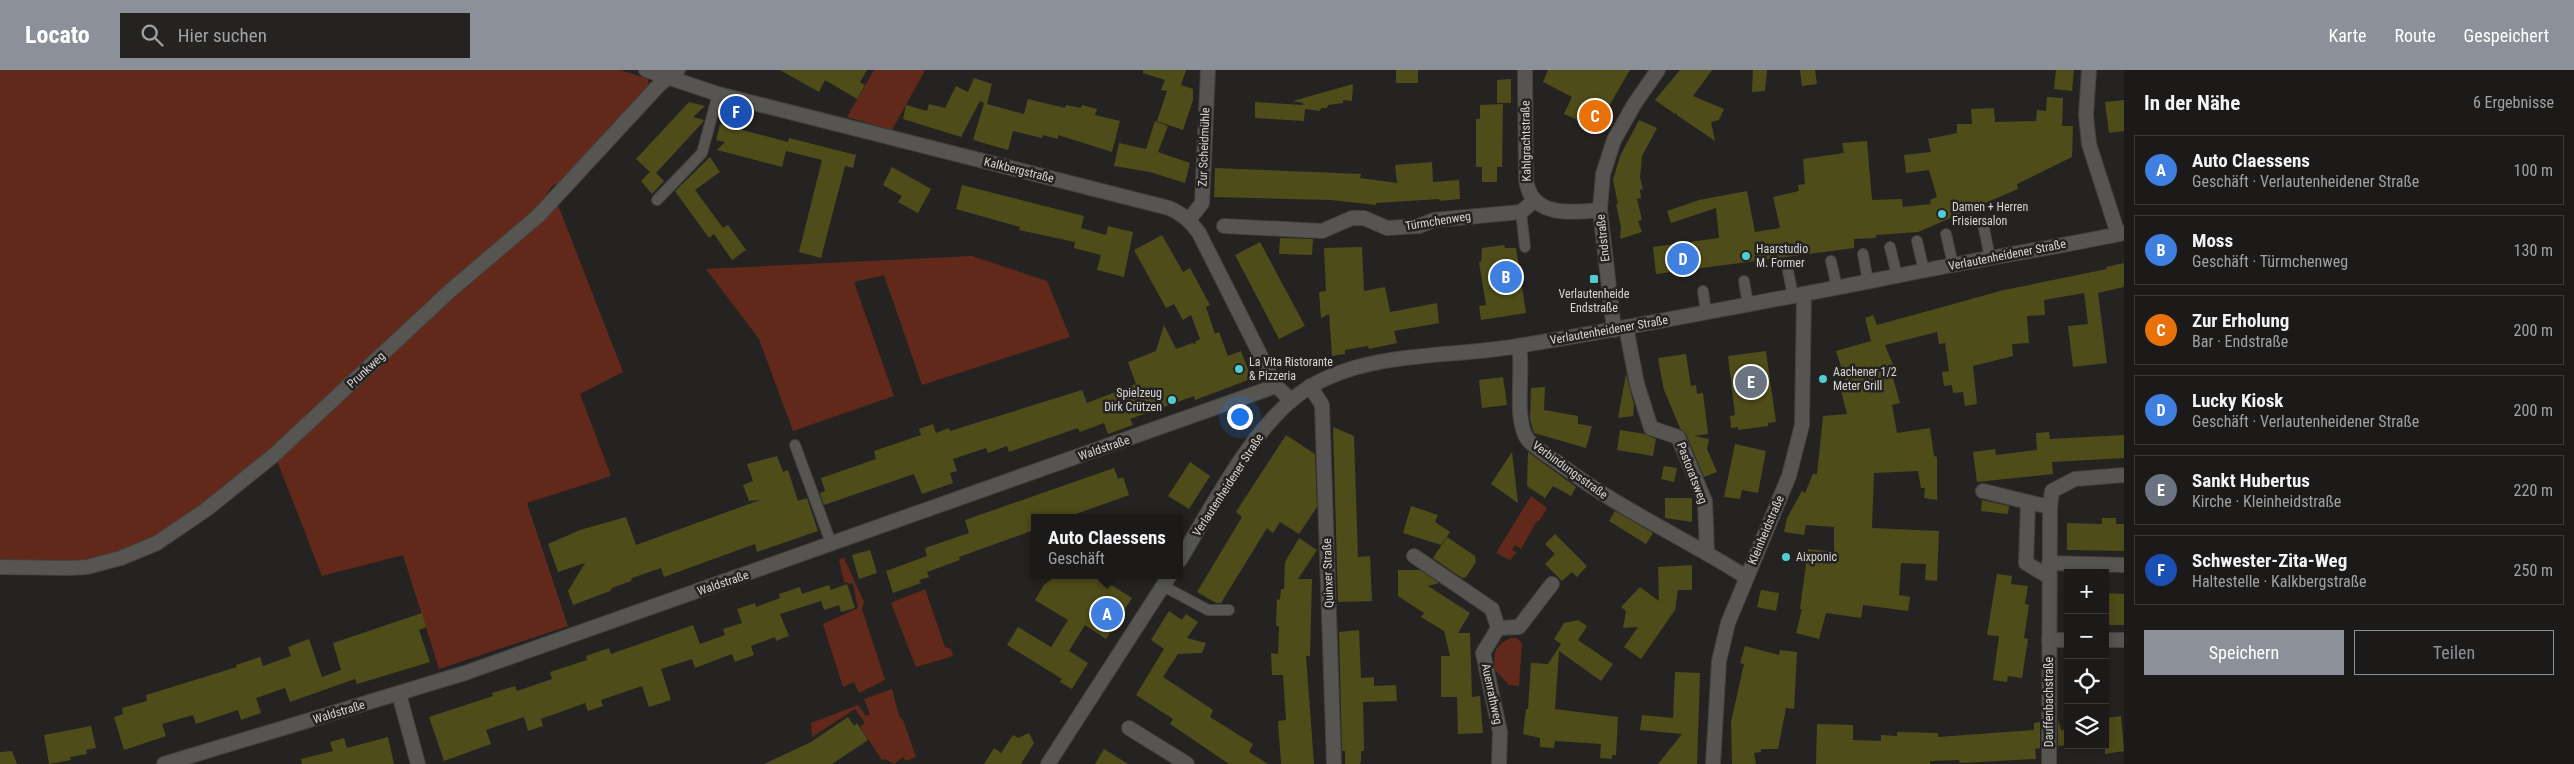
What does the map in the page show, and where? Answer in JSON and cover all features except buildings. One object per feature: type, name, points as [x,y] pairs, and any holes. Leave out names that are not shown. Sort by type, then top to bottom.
[{"type":"street","name":"Kalkbergstraße","points":[[646,70],[673,74],[718,94],[1170,208],[1189,220],[1202,240],[1276,386],[1291,400]]},
{"type":"street","name":"Zur Scheidmühle","points":[[1189,220],[1202,204],[1208,70]]},
{"type":"street","name":"Kahlgrachtstraße","points":[[1525,70],[1526,179],[1527,189],[1534,201]]},
{"type":"street","name":"Endstraße","points":[[1620,328],[1600,210],[1603,174],[1614,140],[1635,103],[1658,70]]},
{"type":"street","points":[[2089,70],[2086,116],[2089,144],[2121,233]]},
{"type":"street","name":"Prunkweg","points":[[0,567],[87,567],[121,558],[157,543],[207,509],[274,455],[451,290],[538,216],[673,74]]},
{"type":"street","points":[[1521,212],[1534,201],[1541,207],[1550,210],[1580,212],[1600,210]]},
{"type":"street","name":"Türmchenweg","points":[[1224,226],[1322,232],[1352,218],[1364,218],[1388,228],[1420,226],[1434,220],[1467,215],[1521,212]]},
{"type":"street","name":"Verlautenheidener Straße","points":[[1183,555],[1241,461],[1278,413],[1291,400],[1310,386],[1358,368],[1395,360],[1519,346],[1706,313],[2121,233]]},
{"type":"street","name":"Kleinheidstraße","points":[[1713,764],[1719,660],[1728,623],[1789,476],[1802,425],[1798,295]]},
{"type":"street","name":"Pastoratsweg","points":[[1620,328],[1651,428],[1678,437],[1705,501],[1707,552]]},
{"type":"street","name":"Verbindungsstraße","points":[[1519,346],[1521,357],[1520,418],[1528,439],[1594,490],[1707,552],[1746,577]]},
{"type":"street","name":"Waldstraße","points":[[164,764],[400,694],[1276,386]]},
{"type":"street","name":"Quinxer Straße","points":[[1310,386],[1322,405],[1334,764]]},
{"type":"street","name":"Dauffenbachstraße","points":[[2048,764],[2049,563],[2052,491],[2075,479],[2124,475]]},
{"type":"street","points":[[1983,491],[2050,507]]},
{"type":"street","points":[[2028,502],[2026,563],[2049,577]]},
{"type":"street","points":[[1414,556],[1492,609],[1498,628],[1519,627],[1552,584]]},
{"type":"street","points":[[2049,563],[2124,565]]},
{"type":"street","points":[[1048,764],[1167,580]]},
{"type":"street","name":"Auenrathweg","points":[[1498,628],[1483,653],[1500,732],[1500,764]]},
{"type":"street","name":"Dauffenbachstraße","points":[[2049,640],[2064,640]]},
{"type":"street","points":[[2109,640],[2124,640]]},
{"type":"street","points":[[400,694],[418,764]]},
{"type":"street","points":[[1129,728],[1187,764]]},
{"type":"lane","points":[[657,200],[702,152],[718,94]]},
{"type":"lane","points":[[1521,212],[1525,247]]},
{"type":"lane","points":[[1983,223],[1990,258]]},
{"type":"lane","points":[[1946,234],[1953,265]]},
{"type":"lane","points":[[1917,241],[1924,271]]},
{"type":"lane","points":[[1890,247],[1897,276]]},
{"type":"lane","points":[[1862,254],[1868,282]]},
{"type":"lane","points":[[1831,261],[1837,288]]},
{"type":"lane","points":[[1788,271],[1798,295]]},
{"type":"lane","points":[[1744,281],[1748,305]]},
{"type":"lane","points":[[1703,290],[1706,313]]},
{"type":"lane","points":[[795,445],[831,543]]},
{"type":"lane","points":[[1167,580],[1208,610],[1229,610]]},
{"type":"shaded area","points":[[0,70],[620,70],[648,79],[649,85],[647,92],[567,179],[552,186],[535,212],[260,461],[230,485],[169,529],[139,545],[96,559],[41,563],[0,562]]},
{"type":"shaded area","points":[[874,70],[925,70],[892,130],[847,117]]},
{"type":"shaded area","points":[[558,205],[623,372],[580,394],[611,476],[527,503],[568,626],[439,669],[403,555],[322,576],[276,458]]},
{"type":"shaded area","points":[[972,256],[1047,281],[1070,337],[922,385],[884,275],[854,282],[894,396],[793,431],[759,339],[706,269]]},
{"type":"shaded area","points":[[1531,496],[1547,508],[1521,549],[1515,545],[1512,550],[1517,552],[1510,560],[1496,553]]},
{"type":"shaded area","points":[[844,558],[864,602],[862,609],[885,680],[859,693],[854,682],[843,687],[823,624],[858,608],[853,584],[844,582],[839,559]]},
{"type":"shaded area","points":[[925,589],[945,647],[951,649],[953,656],[916,667],[891,603]]},
{"type":"shaded area","points":[[1511,638],[1516,638],[1522,643],[1519,686],[1509,685],[1495,670],[1494,659],[1496,650],[1501,644]]},
{"type":"shaded area","points":[[892,689],[899,716],[903,720],[916,757],[906,761],[903,757],[894,764],[885,759],[882,760],[860,727],[865,723],[855,709],[812,737],[811,723],[858,705],[866,716],[870,714],[864,699]]},
{"type":"place","name":"Schwester-Zita-Weg","points":[[736,112]]},
{"type":"place","name":"Zur Erholung","points":[[1595,116]]},
{"type":"place","name":"Damen + Herren Frisiersalon","points":[[1942,214]]},
{"type":"place","name":"Haarstudio M. Former","points":[[1746,256]]},
{"type":"place","name":"Lucky Kiosk","points":[[1683,259]]},
{"type":"place","name":"Moss","points":[[1506,277]]},
{"type":"place","name":"Verlautenheide Endstraße","points":[[1594,279]]},
{"type":"place","name":"La Vita Ristorante & Pizzeria","points":[[1239,369]]},
{"type":"place","name":"Aachener 1/2 Meter Grill","points":[[1823,379]]},
{"type":"place","name":"Sankt Hubertus","points":[[1751,382]]},
{"type":"place","name":"Spielzeug Dirk Crützen","points":[[1172,400]]},
{"type":"place","name":"Aixponic","points":[[1786,557]]},
{"type":"place","name":"Auto Claessens","points":[[1107,614]]}]
